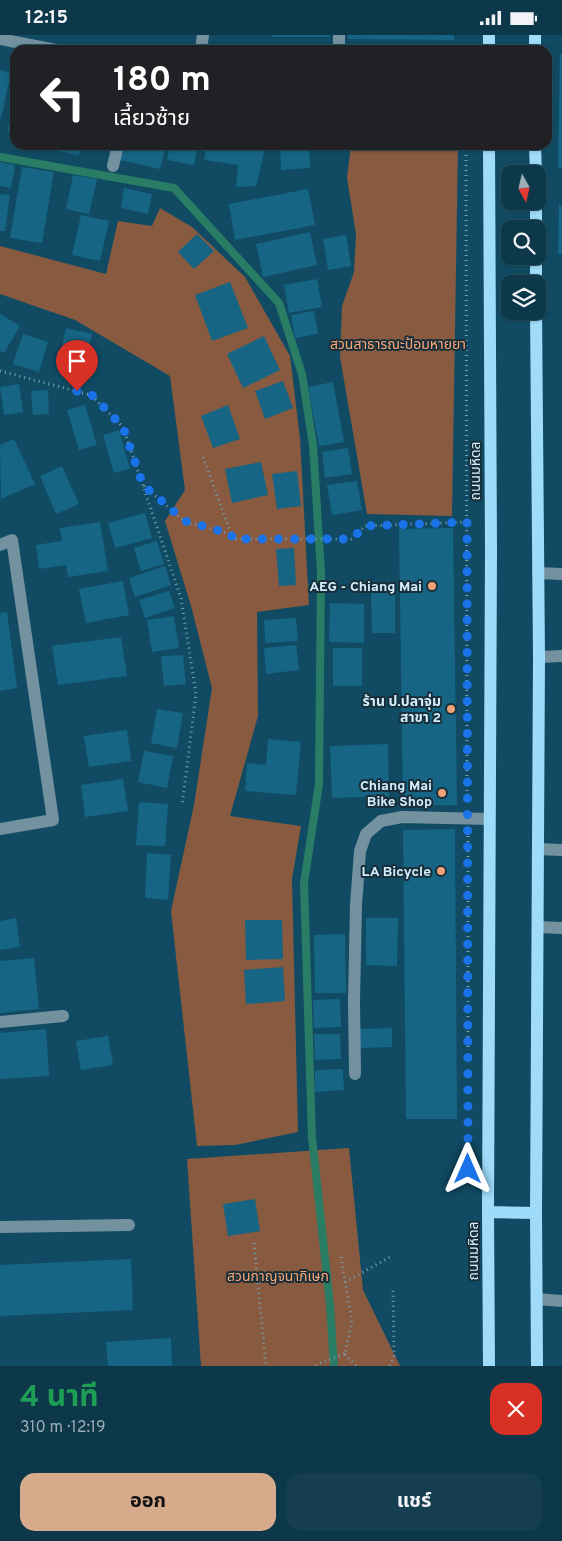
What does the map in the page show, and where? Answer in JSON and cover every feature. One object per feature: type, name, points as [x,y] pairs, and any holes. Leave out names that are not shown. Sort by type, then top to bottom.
[{"type":"main road","name":"ถนนมหิดล","points":[[489,150],[491,522],[489,1366]]},
{"type":"main road","points":[[535,150],[536,165]]},
{"type":"main road","points":[[536,320],[539,657],[537,1366]]},
{"type":"main road","points":[[488,1211],[536,1213]]},
{"type":"street","points":[[0,39],[31,45]]},
{"type":"street","points":[[113,166],[117,150]]},
{"type":"street","points":[[0,545],[12,540],[52,820],[0,829]]},
{"type":"street","points":[[538,573],[562,574]]},
{"type":"street","points":[[539,657],[562,656]]},
{"type":"street","points":[[355,1074],[356,905],[360,851],[366,834],[381,821],[402,817],[489,819]]},
{"type":"street","points":[[538,849],[562,850]]},
{"type":"street","points":[[538,927],[562,928]]},
{"type":"street","points":[[0,1022],[63,1016]]},
{"type":"street","points":[[0,1227],[129,1225]]},
{"type":"street","points":[[537,1299],[562,1301]]},
{"type":"path","points":[[466,150],[468,1052]]},
{"type":"path","points":[[0,371],[92,395],[123,427],[181,598],[196,695],[182,806]]},
{"type":"path","points":[[203,457],[233,539],[351,539],[366,526],[491,522]]},
{"type":"path","points":[[143,485],[185,521],[231,534]]},
{"type":"path","points":[[254,1243],[266,1366]]},
{"type":"path","points":[[345,1282],[392,1256]]},
{"type":"path","points":[[342,1257],[352,1321],[345,1354]]},
{"type":"path","points":[[390,1366],[394,1356],[392,1287]]},
{"type":"path","points":[[318,1365],[345,1354]]},
{"type":"path","points":[[345,1354],[356,1366]]},
{"type":"green space","name":"สวนสาธารณะป้อมหายยา","points":[[350,150],[458,150],[452,516],[367,514],[340,357],[342,306],[354,272],[356,234],[347,178]]},
{"type":"green space","points":[[160,208],[192,227],[245,277],[290,356],[300,438],[309,605],[257,612],[258,716],[230,816],[301,826],[292,879],[298,1132],[235,1145],[197,1146],[171,911],[194,805],[212,688],[191,606],[165,521],[185,490],[170,376],[75,320],[0,294],[0,246],[106,274],[118,221],[152,226]]},
{"type":"green space","name":"สวนกาญจนาภิเษก","points":[[349,1148],[363,1290],[400,1366],[201,1366],[187,1159]]},
{"type":"building","points":[[272,35],[330,35],[330,37],[272,37]]},
{"type":"building","points":[[348,35],[454,35],[454,40],[348,39]]},
{"type":"building","points":[[560,54],[562,54],[562,168],[558,168]]},
{"type":"building","points":[[0,70],[10,73],[10,78],[0,118]]},
{"type":"building","points":[[10,118],[10,132],[7,132]]},
{"type":"building","points":[[53,150],[80,150],[79,155]]},
{"type":"building","points":[[122,150],[165,150],[160,169],[120,160]]},
{"type":"building","points":[[169,150],[197,150],[194,165],[167,160]]},
{"type":"building","points":[[206,150],[265,150],[256,186],[236,187],[238,165],[204,160]]},
{"type":"building","points":[[280,150],[309,150],[310,168],[281,170]]},
{"type":"building","points":[[0,162],[15,165],[11,188],[0,186]]},
{"type":"building","points":[[22,167],[54,172],[42,243],[10,238]]},
{"type":"building","points":[[73,175],[97,179],[89,214],[66,209]]},
{"type":"building","points":[[124,188],[152,194],[148,214],[121,208]]},
{"type":"building","points":[[308,189],[315,225],[235,240],[229,204]]},
{"type":"building","points":[[0,194],[10,195],[5,231],[0,231]]},
{"type":"building","points":[[559,204],[562,207],[562,254],[558,254]]},
{"type":"building","points":[[81,215],[109,221],[100,261],[72,255]]},
{"type":"building","points":[[310,232],[317,265],[263,277],[256,244]]},
{"type":"building","points":[[197,234],[214,251],[194,269],[178,252]]},
{"type":"building","points":[[346,235],[351,266],[328,270],[323,239]]},
{"type":"building","points":[[317,279],[322,307],[289,313],[284,285]]},
{"type":"building","points":[[230,282],[248,328],[212,341],[195,295]]},
{"type":"building","points":[[314,311],[318,334],[295,338],[291,315]]},
{"type":"building","points":[[0,314],[20,326],[4,353],[0,351]]},
{"type":"building","points":[[66,328],[92,334],[85,365],[59,359]]},
{"type":"building","points":[[23,334],[48,342],[39,372],[13,364]]},
{"type":"building","points":[[264,336],[280,370],[243,388],[227,354]]},
{"type":"building","points":[[283,381],[293,408],[265,419],[255,391]]},
{"type":"building","points":[[333,382],[344,442],[319,446],[308,387]]},
{"type":"building","points":[[19,384],[23,412],[4,415],[0,387]]},
{"type":"building","points":[[48,390],[49,414],[33,415],[31,391]]},
{"type":"building","points":[[85,405],[97,445],[79,450],[67,410]]},
{"type":"building","points":[[228,405],[240,439],[213,448],[201,416]]},
{"type":"building","points":[[119,430],[130,469],[114,473],[103,435]]},
{"type":"building","points":[[14,439],[35,484],[1,499],[0,445]]},
{"type":"building","points":[[348,448],[352,474],[325,478],[322,452]]},
{"type":"building","points":[[261,462],[268,495],[232,503],[225,469]]},
{"type":"building","points":[[62,466],[79,504],[56,514],[40,476]]},
{"type":"building","points":[[297,471],[301,506],[277,509],[272,474]]},
{"type":"building","points":[[357,481],[362,510],[332,515],[327,485]]},
{"type":"building","points":[[145,513],[152,538],[115,548],[108,523]]},
{"type":"building","points":[[100,522],[108,571],[68,577],[66,565],[39,569],[36,545],[62,541],[60,528]]},
{"type":"building","points":[[453,528],[457,805],[403,806],[399,529]]},
{"type":"building","points":[[157,541],[164,564],[141,571],[134,548]]},
{"type":"building","points":[[294,548],[296,585],[279,586],[276,549]]},
{"type":"building","points":[[165,566],[171,585],[135,597],[129,578]]},
{"type":"building","points":[[123,581],[129,615],[86,623],[79,589]]},
{"type":"building","points":[[169,591],[175,608],[145,618],[139,600]]},
{"type":"building","points":[[395,592],[395,633],[372,633],[371,593]]},
{"type":"building","points":[[330,603],[364,604],[364,643],[329,642]]},
{"type":"building","points":[[7,612],[17,688],[0,691],[0,613]]},
{"type":"building","points":[[174,616],[179,648],[152,652],[147,620]]},
{"type":"building","points":[[296,618],[298,641],[265,643],[264,620]]},
{"type":"building","points":[[121,637],[127,676],[58,685],[52,646]]},
{"type":"building","points":[[296,645],[299,670],[266,674],[264,648]]},
{"type":"building","points":[[333,648],[362,648],[362,686],[333,686]]},
{"type":"building","points":[[183,655],[186,684],[164,686],[161,656]]},
{"type":"building","points":[[157,709],[183,713],[177,748],[151,743]]},
{"type":"building","points":[[127,730],[131,761],[89,767],[84,736]]},
{"type":"building","points":[[268,739],[301,742],[296,795],[245,791],[247,763],[266,765]]},
{"type":"building","points":[[388,744],[389,796],[332,798],[330,746]]},
{"type":"building","points":[[144,751],[173,756],[167,788],[138,782]]},
{"type":"building","points":[[123,779],[128,811],[85,817],[81,785]]},
{"type":"building","points":[[139,802],[168,804],[165,846],[136,845]]},
{"type":"building","points":[[455,829],[457,1119],[406,1119],[403,830]]},
{"type":"building","points":[[147,853],[171,855],[168,900],[145,898]]},
{"type":"building","points":[[16,918],[20,947],[0,950],[0,921]]},
{"type":"building","points":[[366,918],[398,918],[397,966],[366,965]]},
{"type":"building","points":[[245,920],[282,920],[283,959],[246,960]]},
{"type":"building","points":[[345,934],[346,993],[315,993],[314,935]]},
{"type":"building","points":[[34,958],[39,1009],[0,1013],[0,961]]},
{"type":"building","points":[[283,967],[285,1001],[246,1004],[244,970]]},
{"type":"building","points":[[340,999],[341,1027],[314,1028],[313,1000]]},
{"type":"building","points":[[392,1028],[392,1047],[360,1048],[359,1029]]},
{"type":"building","points":[[46,1029],[49,1076],[0,1079],[0,1033]]},
{"type":"building","points":[[314,1034],[340,1034],[341,1059],[315,1060]]},
{"type":"building","points":[[108,1036],[113,1065],[81,1070],[76,1041]]},
{"type":"building","points":[[343,1069],[344,1090],[315,1092],[315,1070]]},
{"type":"building","points":[[255,1199],[260,1231],[228,1236],[223,1204]]},
{"type":"building","points":[[131,1259],[133,1310],[0,1316],[0,1265]]},
{"type":"building","points":[[171,1338],[172,1366],[108,1366],[106,1342]]},
{"type":"waterway","points":[[0,157],[174,188],[279,303],[302,374],[313,445],[321,573],[319,784],[304,883],[312,1137],[330,1305],[334,1366]]},
{"type":"place","name":"AEG - Chiang Mai","points":[[432,586]]},
{"type":"place","name":"ร้าน ป.ปลาจุ่ม สาขา 2","points":[[451,709]]},
{"type":"place","name":"Chiang Mai Bike Shop","points":[[442,793]]},
{"type":"place","name":"LA Bicycle","points":[[441,871]]},
{"type":"route","points":[[77,391],[92,395],[123,427],[143,485],[185,521],[231,534],[233,539],[351,539],[366,526],[467,522],[468,1169]]}]
